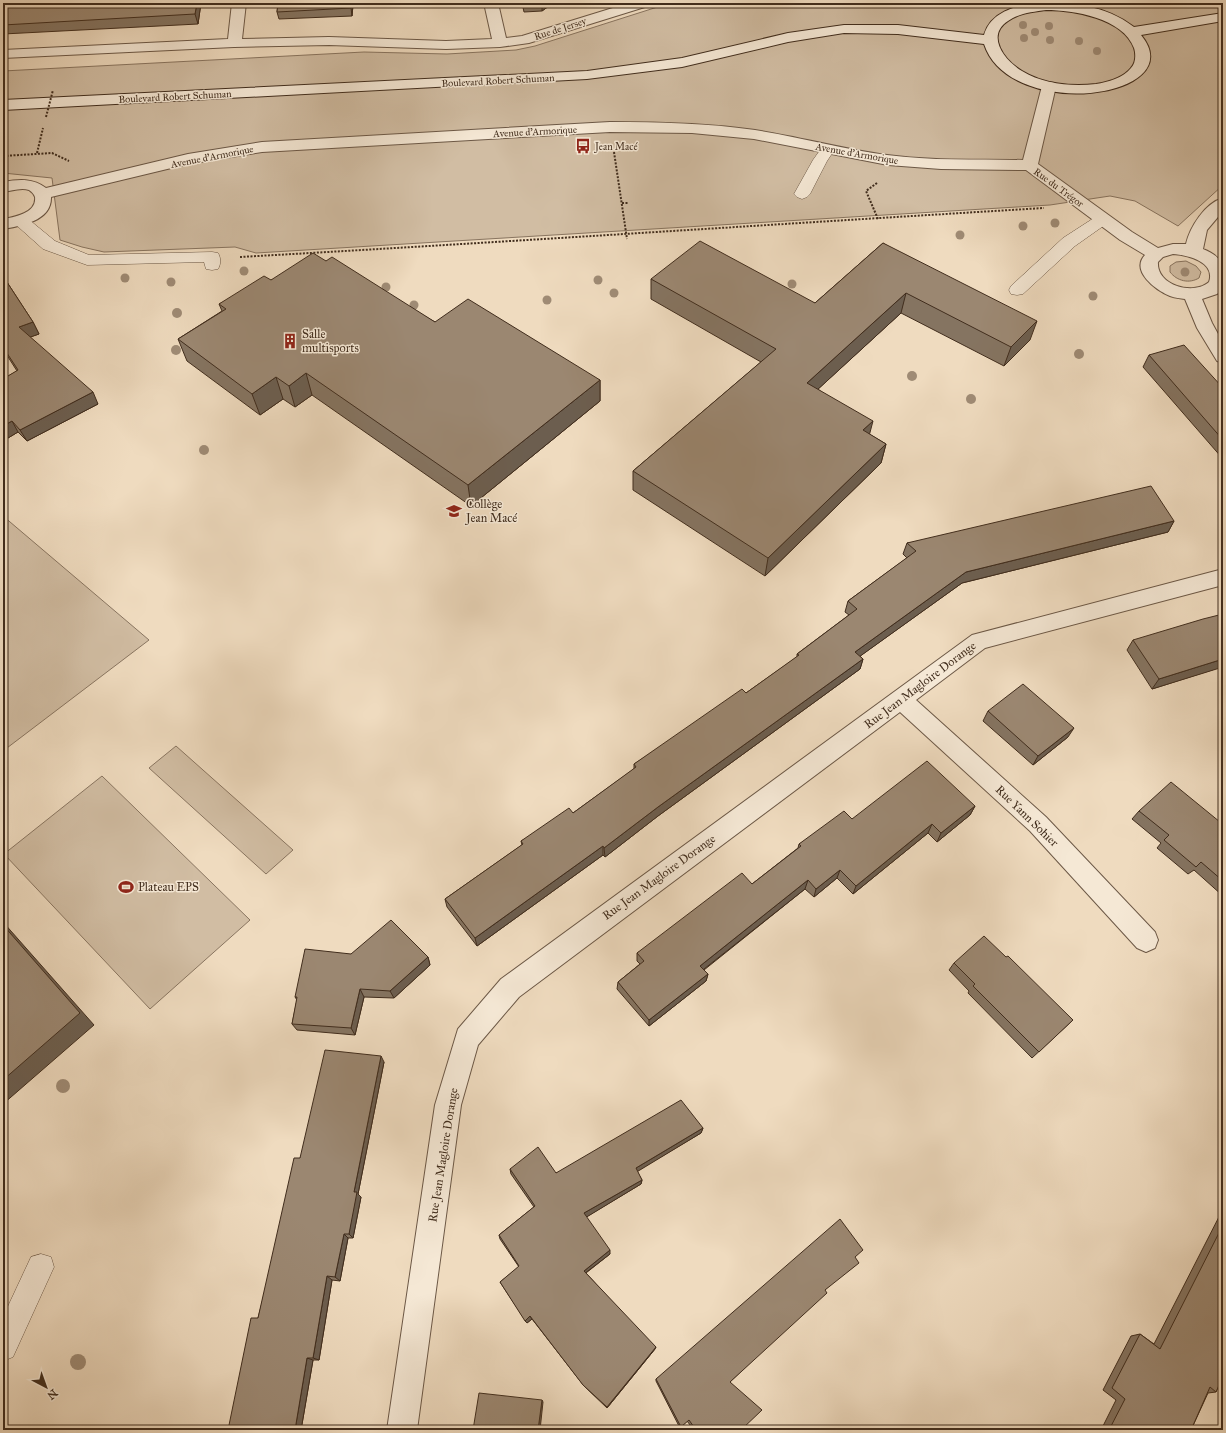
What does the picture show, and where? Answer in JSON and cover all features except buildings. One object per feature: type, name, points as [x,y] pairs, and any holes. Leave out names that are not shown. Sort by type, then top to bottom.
[{"type":"street","points":[[234,43],[239,3]]},
{"type":"street","points":[[3,54],[234,43],[329,42],[446,45],[500,43],[491,3]]},
{"type":"street","name":"Rue de Jersey","points":[[500,43],[524,40],[643,3]]},
{"type":"street","points":[[1046,4],[1093,12],[1114,21],[1131,32],[1141,46],[1143,60],[1136,72],[1122,82],[1100,88],[1075,90],[1049,86],[1025,78],[1006,67],[993,54],[989,40],[992,29],[1000,20],[1012,13],[1046,4]]},
{"type":"street","points":[[1131,32],[1223,17]]},
{"type":"street","name":"Boulevard Robert Schuman","points":[[3,105],[587,75],[641,69],[694,60],[768,41],[805,34],[844,30],[887,28],[989,40]]},
{"type":"street","name":"Rue du Trégor","points":[[1049,86],[1030,165],[1126,236],[1156,254]]},
{"type":"street","name":"Avenue d'Armorique","points":[[42,194],[188,159],[262,146],[663,126],[717,129],[776,138],[888,160],[948,164],[1030,165]]},
{"type":"street","points":[[3,187],[20,184],[30,185],[38,189],[44,199],[38,212],[21,221],[3,224]]},
{"type":"street","points":[[1194,251],[1194,244],[1201,225],[1211,212],[1223,203]]},
{"type":"street","points":[[1173,249],[1194,251],[1211,260],[1222,273],[1220,280],[1214,288],[1202,294],[1191,295],[1172,291],[1157,282],[1151,275],[1148,267],[1150,259],[1163,250],[1173,249]]},
{"type":"street","points":[[1191,295],[1198,304],[1201,318],[1212,340],[1223,357]]},
{"type":"street","name":"Rue Jean Magloire Dorange","points":[[402,1430],[448,1105],[467,1038],[510,988],[979,640],[1223,577]]},
{"type":"street","name":"Rue Yann Sohier","points":[[900,700],[1038,824],[1146,940]]},
{"type":"lane","points":[[802,194],[828,149]]},
{"type":"lane","points":[[1017,290],[1070,242],[1103,219]]},
{"type":"lane","points":[[21,221],[49,245],[88,266],[212,261]]},
{"type":"lane","points":[[3,1347],[41,1266]]},
{"type":"path","points":[[46,117],[53,90]]},
{"type":"path","points":[[37,152],[44,124]]},
{"type":"path","points":[[610,128],[627,239]]},
{"type":"path","points":[[3,156],[37,152],[52,153],[69,161],[73,165]]},
{"type":"path","points":[[622,203],[628,203]]},
{"type":"path","points":[[212,261],[265,256],[626,233],[1049,208]]},
{"type":"shaded area","points":[[670,3],[1223,3],[1223,185],[1178,226],[1135,201],[1110,196],[1050,205],[256,253],[235,247],[104,252],[60,240],[52,178],[3,173],[3,71],[364,52],[447,54],[516,50],[535,46]]},
{"type":"shaded area","points":[[1186,261],[1196,266],[1201,272],[1199,278],[1191,281],[1183,281],[1176,278],[1170,272],[1170,266],[1176,262]]},
{"type":"shaded area","points":[[3,516],[149,640],[3,751]]},
{"type":"shaded area","points":[[176,746],[293,850],[266,874],[149,768]]},
{"type":"shaded area","name":"Plateau EPS","points":[[102,776],[250,920],[150,1009],[4,854]]},
{"type":"place","name":"Jean Macé","points":[[583,146]]},
{"type":"place","name":"Salle multisports","points":[[290,341]]},
{"type":"place","name":"Collège Jean Macé","points":[[454,511]]},
{"type":"place","name":"Plateau EPS","points":[[126,887]]}]
